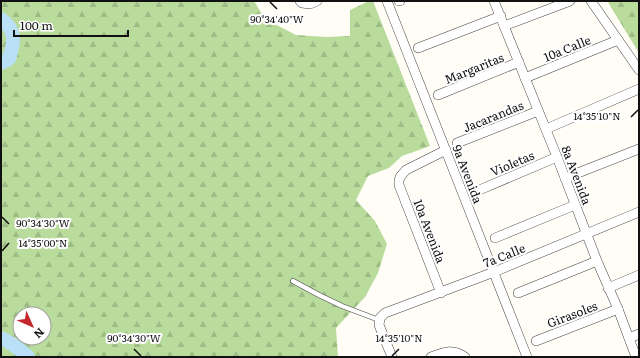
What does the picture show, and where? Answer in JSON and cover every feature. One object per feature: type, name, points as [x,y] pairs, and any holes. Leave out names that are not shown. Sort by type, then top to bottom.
[{"type":"street","points":[[301,2],[310,4],[317,1]]},
{"type":"street","name":"9a Avenida","points":[[387,1],[527,357]]},
{"type":"street","name":"8a Avenida","points":[[494,1],[636,357]]},
{"type":"street","points":[[504,26],[570,1]]},
{"type":"street","points":[[591,1],[639,70]]},
{"type":"street","points":[[418,48],[501,16]]},
{"type":"street","name":"10a Calle","points":[[525,78],[618,40]]},
{"type":"street","name":"Margaritas","points":[[438,95],[519,62]]},
{"type":"street","points":[[546,129],[639,90]]},
{"type":"street","name":"Jacarandas","points":[[457,143],[538,111]]},
{"type":"street","points":[[565,178],[639,149]]},
{"type":"street","name":"10a Avenida","points":[[441,293],[399,185],[400,177],[406,170],[446,150]]},
{"type":"street","name":"Violetas","points":[[476,191],[557,157]]},
{"type":"street","points":[[495,238],[575,205]]},
{"type":"street","name":"7a Calle","points":[[379,320],[385,313],[494,272],[639,212]]},
{"type":"street","points":[[518,293],[597,261]]},
{"type":"street","points":[[608,288],[639,275]]},
{"type":"street","name":"Girasoles","points":[[536,341],[618,310]]},
{"type":"street","points":[[379,320],[380,327],[392,357]]},
{"type":"street","points":[[629,338],[639,334]]},
{"type":"street","points":[[431,357],[448,352],[461,355]]},
{"type":"lane","points":[[293,281],[342,306],[379,320]]},
{"type":"green space","points":[[1,1],[254,1],[265,19],[296,35],[326,37],[350,36],[350,10],[369,1],[373,1],[430,146],[402,156],[389,168],[368,176],[356,200],[375,221],[387,244],[378,273],[365,297],[336,328],[338,357],[1,357]]},
{"type":"green space","points":[[608,1],[639,1],[639,53],[609,4]]},
{"type":"waterway","points":[[1,19],[10,28],[13,37],[9,59],[1,63]]},
{"type":"waterway","points":[[1,338],[15,346],[28,357]]}]
